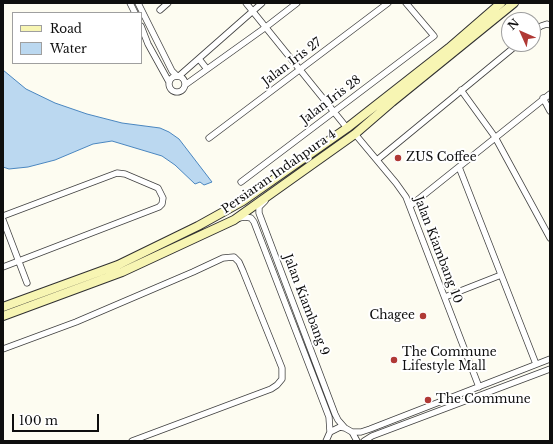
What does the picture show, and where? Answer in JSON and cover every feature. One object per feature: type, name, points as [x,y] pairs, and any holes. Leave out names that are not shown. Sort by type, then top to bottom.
[{"type":"street","points":[[130,3],[134,12]]},
{"type":"street","points":[[138,3],[172,71],[183,79],[185,85]]},
{"type":"street","points":[[160,10],[168,3]]},
{"type":"street","points":[[246,3],[348,128]]},
{"type":"street","points":[[169,82],[173,77],[178,76],[200,59],[262,3]]},
{"type":"street","points":[[142,29],[148,44],[169,82],[169,87],[175,92],[180,91],[185,85],[297,3]]},
{"type":"street","name":"Jalan Iris 27","points":[[208,138],[388,3]]},
{"type":"street","name":"Jalan Iris 28","points":[[241,182],[434,36],[406,3]]},
{"type":"street","name":"Persiaran Indahpura 4","points":[[3,307],[118,265],[198,226],[243,201],[348,128],[449,48],[501,3]]},
{"type":"street","name":"Persiaran Indahpura 4","points":[[3,316],[122,272],[234,220],[355,134],[514,3]]},
{"type":"street","points":[[377,160],[508,52]]},
{"type":"street","points":[[200,59],[207,69]]},
{"type":"street","points":[[461,90],[496,137],[550,238]]},
{"type":"street","points":[[410,206],[543,98],[550,94]]},
{"type":"street","points":[[543,98],[550,111]]},
{"type":"street","name":"Jalan Kiambang 10","points":[[355,134],[406,197],[479,387]]},
{"type":"street","points":[[459,167],[536,364]]},
{"type":"street","points":[[3,216],[117,173],[125,174],[158,188],[163,198],[162,204],[159,207],[3,267]]},
{"type":"street","name":"Jalan Kiambang 9","points":[[273,192],[259,207],[259,214],[338,420],[345,428]]},
{"type":"street","name":"Jalan Kiambang 9","points":[[234,220],[244,217],[251,218],[254,222],[328,417],[330,432]]},
{"type":"street","points":[[3,220],[27,283]]},
{"type":"street","points":[[3,349],[76,322],[223,258],[234,257],[239,262],[243,271],[282,368],[282,379],[271,389],[132,441]]},
{"type":"street","points":[[445,297],[501,275]]},
{"type":"street","points":[[326,441],[330,432],[334,429],[345,428],[352,432],[361,432],[550,359]]},
{"type":"street","points":[[364,441],[372,436],[550,369]]},
{"type":"street","points":[[352,432],[357,441]]},
{"type":"water","points":[[3,70],[26,89],[55,103],[87,114],[122,123],[160,128],[169,132],[179,139],[212,182],[204,185],[200,182],[195,184],[175,165],[162,156],[112,141],[93,144],[55,160],[28,167],[9,169],[3,167]]},
{"type":"place","name":"ZUS Coffee","points":[[398,158]]},
{"type":"place","name":"Chagee","points":[[423,316]]},
{"type":"place","name":"The Commune Lifestyle Mall","points":[[394,360]]},
{"type":"place","name":"The Commune","points":[[428,400]]}]
